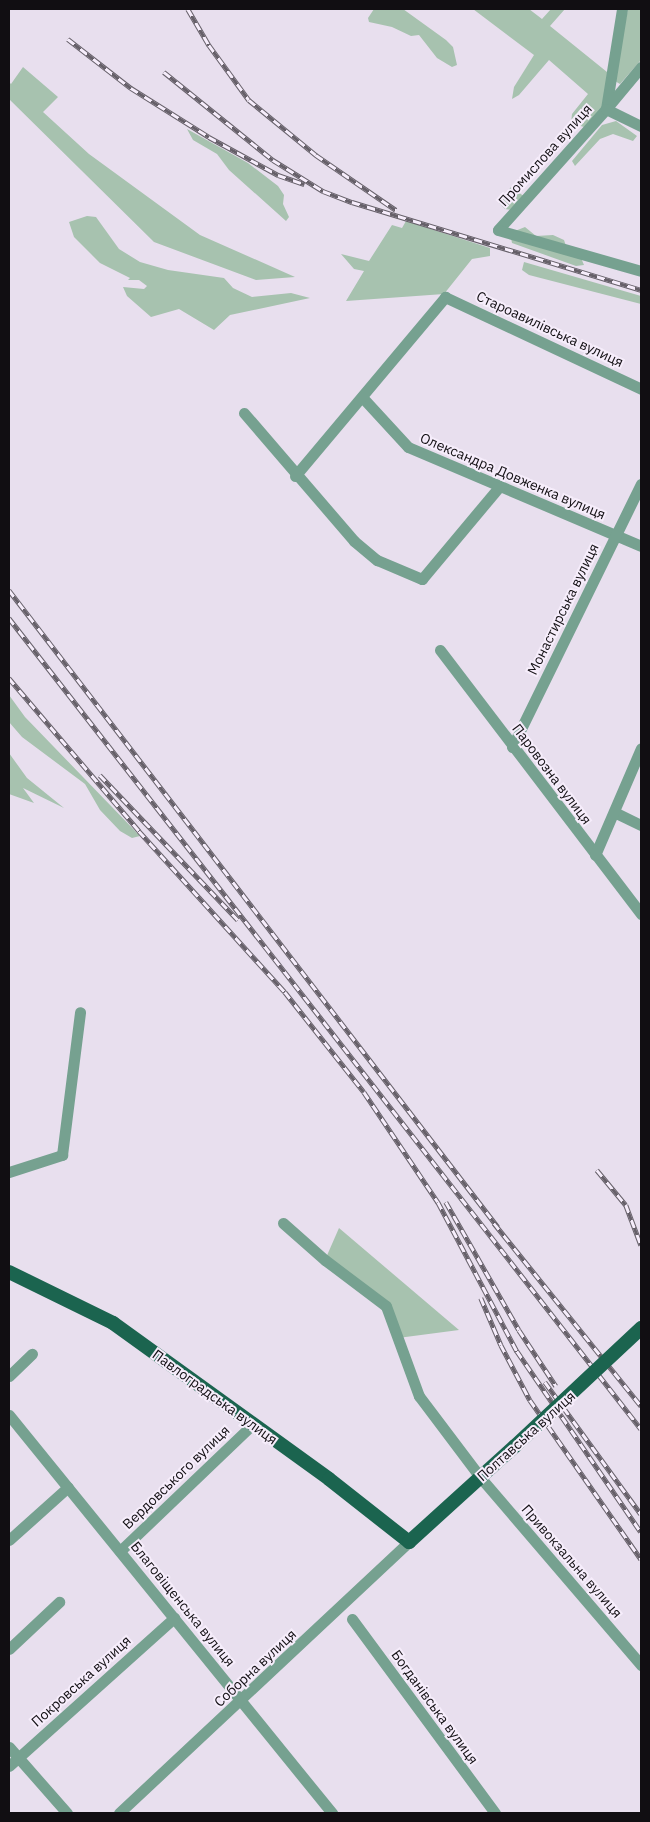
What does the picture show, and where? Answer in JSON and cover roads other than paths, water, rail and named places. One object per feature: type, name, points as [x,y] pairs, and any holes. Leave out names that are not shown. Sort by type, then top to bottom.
[{"type":"main road","name":"Павлоградська вулиця","points":[[9,1272],[113,1324],[253,1424],[409,1542]]},
{"type":"main road","name":"Полтавська вулиця","points":[[409,1542],[641,1328]]},
{"type":"street","name":"Промислова вулиця","points":[[622,9],[606,109],[498,230],[641,271]]},
{"type":"street","points":[[641,67],[606,109],[641,126]]},
{"type":"street","name":"Староавилівська вулиця","points":[[362,398],[445,297],[641,389]]},
{"type":"street","points":[[295,476],[362,398]]},
{"type":"street","name":"Олександра Довженка вулиця","points":[[362,398],[408,447],[641,546]]},
{"type":"street","points":[[244,413],[295,476],[369,554],[422,579],[499,487]]},
{"type":"street","name":"Монастирська вулиця","points":[[512,747],[641,484]]},
{"type":"street","name":"Паровозна вулиця","points":[[440,650],[641,914]]},
{"type":"street","points":[[595,855],[641,748]]},
{"type":"street","points":[[614,812],[641,825]]},
{"type":"street","points":[[9,1172],[62,1154],[80,1012]]},
{"type":"street","name":"Привокзальна вулиця","points":[[283,1222],[324,1260],[386,1306],[419,1396],[480,1477],[641,1664]]},
{"type":"street","points":[[9,1376],[32,1354]]},
{"type":"street","name":"Благовіщенська вулиця","points":[[9,1415],[332,1813]]},
{"type":"street","name":"Вердовського вулиця","points":[[120,1551],[253,1424]]},
{"type":"street","points":[[9,1540],[68,1487]]},
{"type":"street","name":"Соборна вулиця","points":[[118,1813],[242,1700],[409,1542]]},
{"type":"street","points":[[9,1649],[59,1602]]},
{"type":"street","name":"Покровська вулиця","points":[[9,1766],[174,1618]]},
{"type":"street","name":"Богданівська вулиця","points":[[352,1620],[495,1813]]},
{"type":"street","points":[[9,1747],[67,1813]]},
{"type":"railway","points":[[188,9],[209,45],[249,100],[316,155],[396,210]]},
{"type":"railway","points":[[68,39],[131,88],[209,137],[278,175],[304,184]]},
{"type":"railway","points":[[164,72],[273,160],[323,191],[352,202],[641,290]]},
{"type":"railway","points":[[9,590],[498,1227]]},
{"type":"railway","points":[[9,618],[641,1429]]},
{"type":"railway","points":[[9,678],[139,831],[285,992],[364,1092],[438,1202],[517,1351],[641,1532]]},
{"type":"railway","points":[[100,775],[238,920]]},
{"type":"railway","points":[[597,1170],[626,1205],[641,1245]]},
{"type":"railway","points":[[446,1202],[519,1330],[556,1386]]},
{"type":"railway","points":[[494,1223],[641,1406]]},
{"type":"railway","points":[[481,1298],[501,1345],[530,1400],[641,1559]]},
{"type":"railway","points":[[545,1382],[641,1514]]}]
